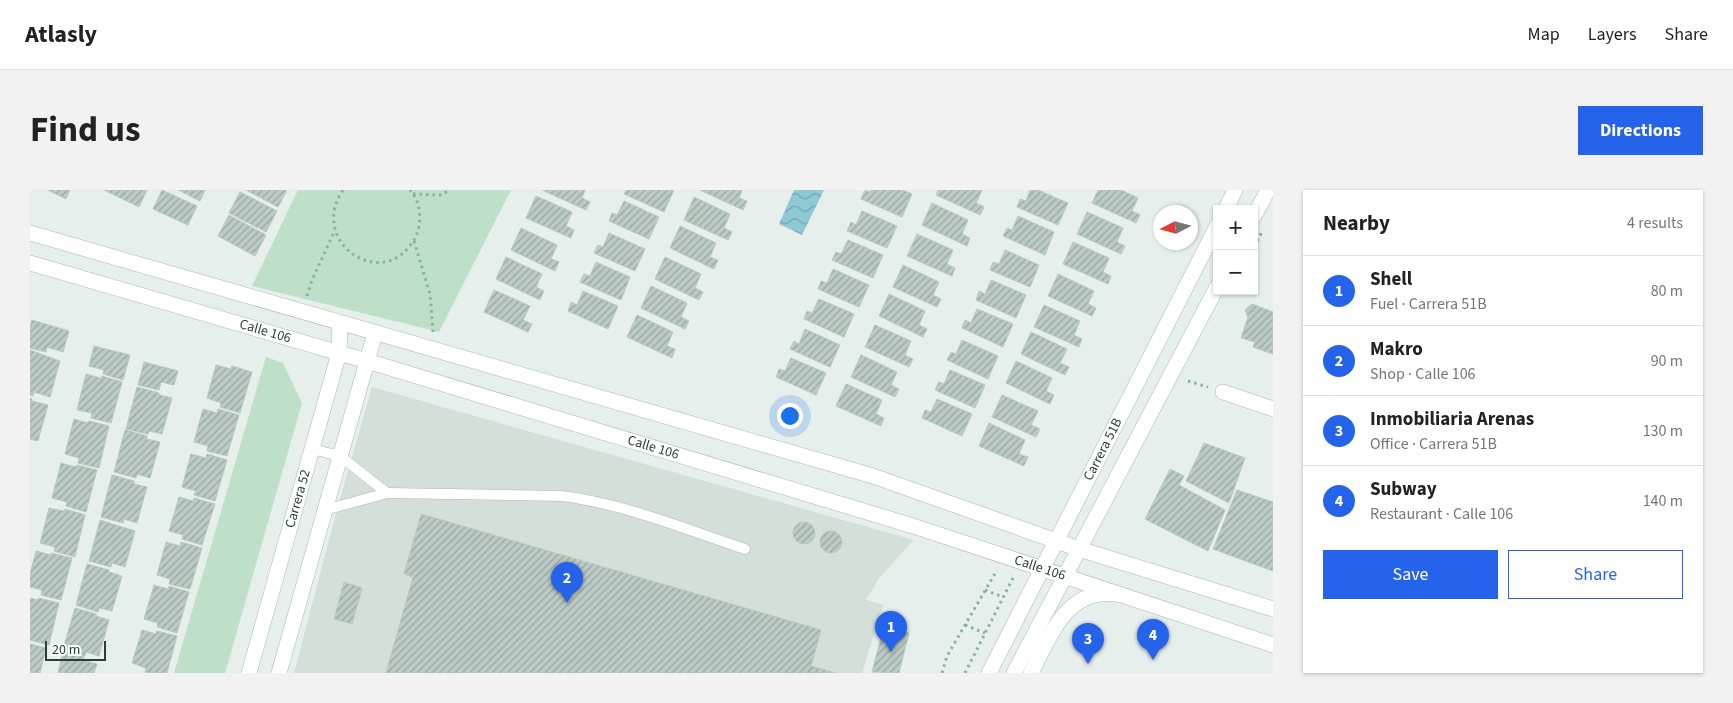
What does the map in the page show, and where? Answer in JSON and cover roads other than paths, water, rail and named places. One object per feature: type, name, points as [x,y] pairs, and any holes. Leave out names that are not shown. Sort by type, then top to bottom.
[{"type":"street","points":[[1228,205],[1235,190]]},
{"type":"street","points":[[1258,209],[1268,190]]},
{"type":"street","points":[[30,233],[873,476],[1079,549],[1273,609]]},
{"type":"street","name":"Carrera 51B","points":[[989,673],[1213,234]]},
{"type":"street","name":"Calle 106","points":[[30,263],[367,360],[913,526],[1273,645]]},
{"type":"street","name":"Carrera 51B","points":[[1014,673],[1213,295]]},
{"type":"street","name":"Carrera 52","points":[[249,673],[339,353],[340,323]]},
{"type":"street","name":"Carrera 52","points":[[279,673],[375,333]]},
{"type":"street","points":[[1223,392],[1273,409]]},
{"type":"street","points":[[1031,673],[1060,619],[1072,606],[1100,593],[1119,594]]},
{"type":"lane","points":[[312,449],[340,456],[388,493]]},
{"type":"lane","points":[[325,510],[388,493],[562,496],[611,505],[745,549]]},
{"type":"water","points":[[794,190],[824,190],[802,235],[779,224]]},
{"type":"place","name":"Makro","points":[[567,603]]},
{"type":"place","name":"Shell","points":[[891,652]]},
{"type":"place","name":"Subway","points":[[1153,660]]},
{"type":"place","name":"Inmobiliaria Arenas","points":[[1088,664]]}]
